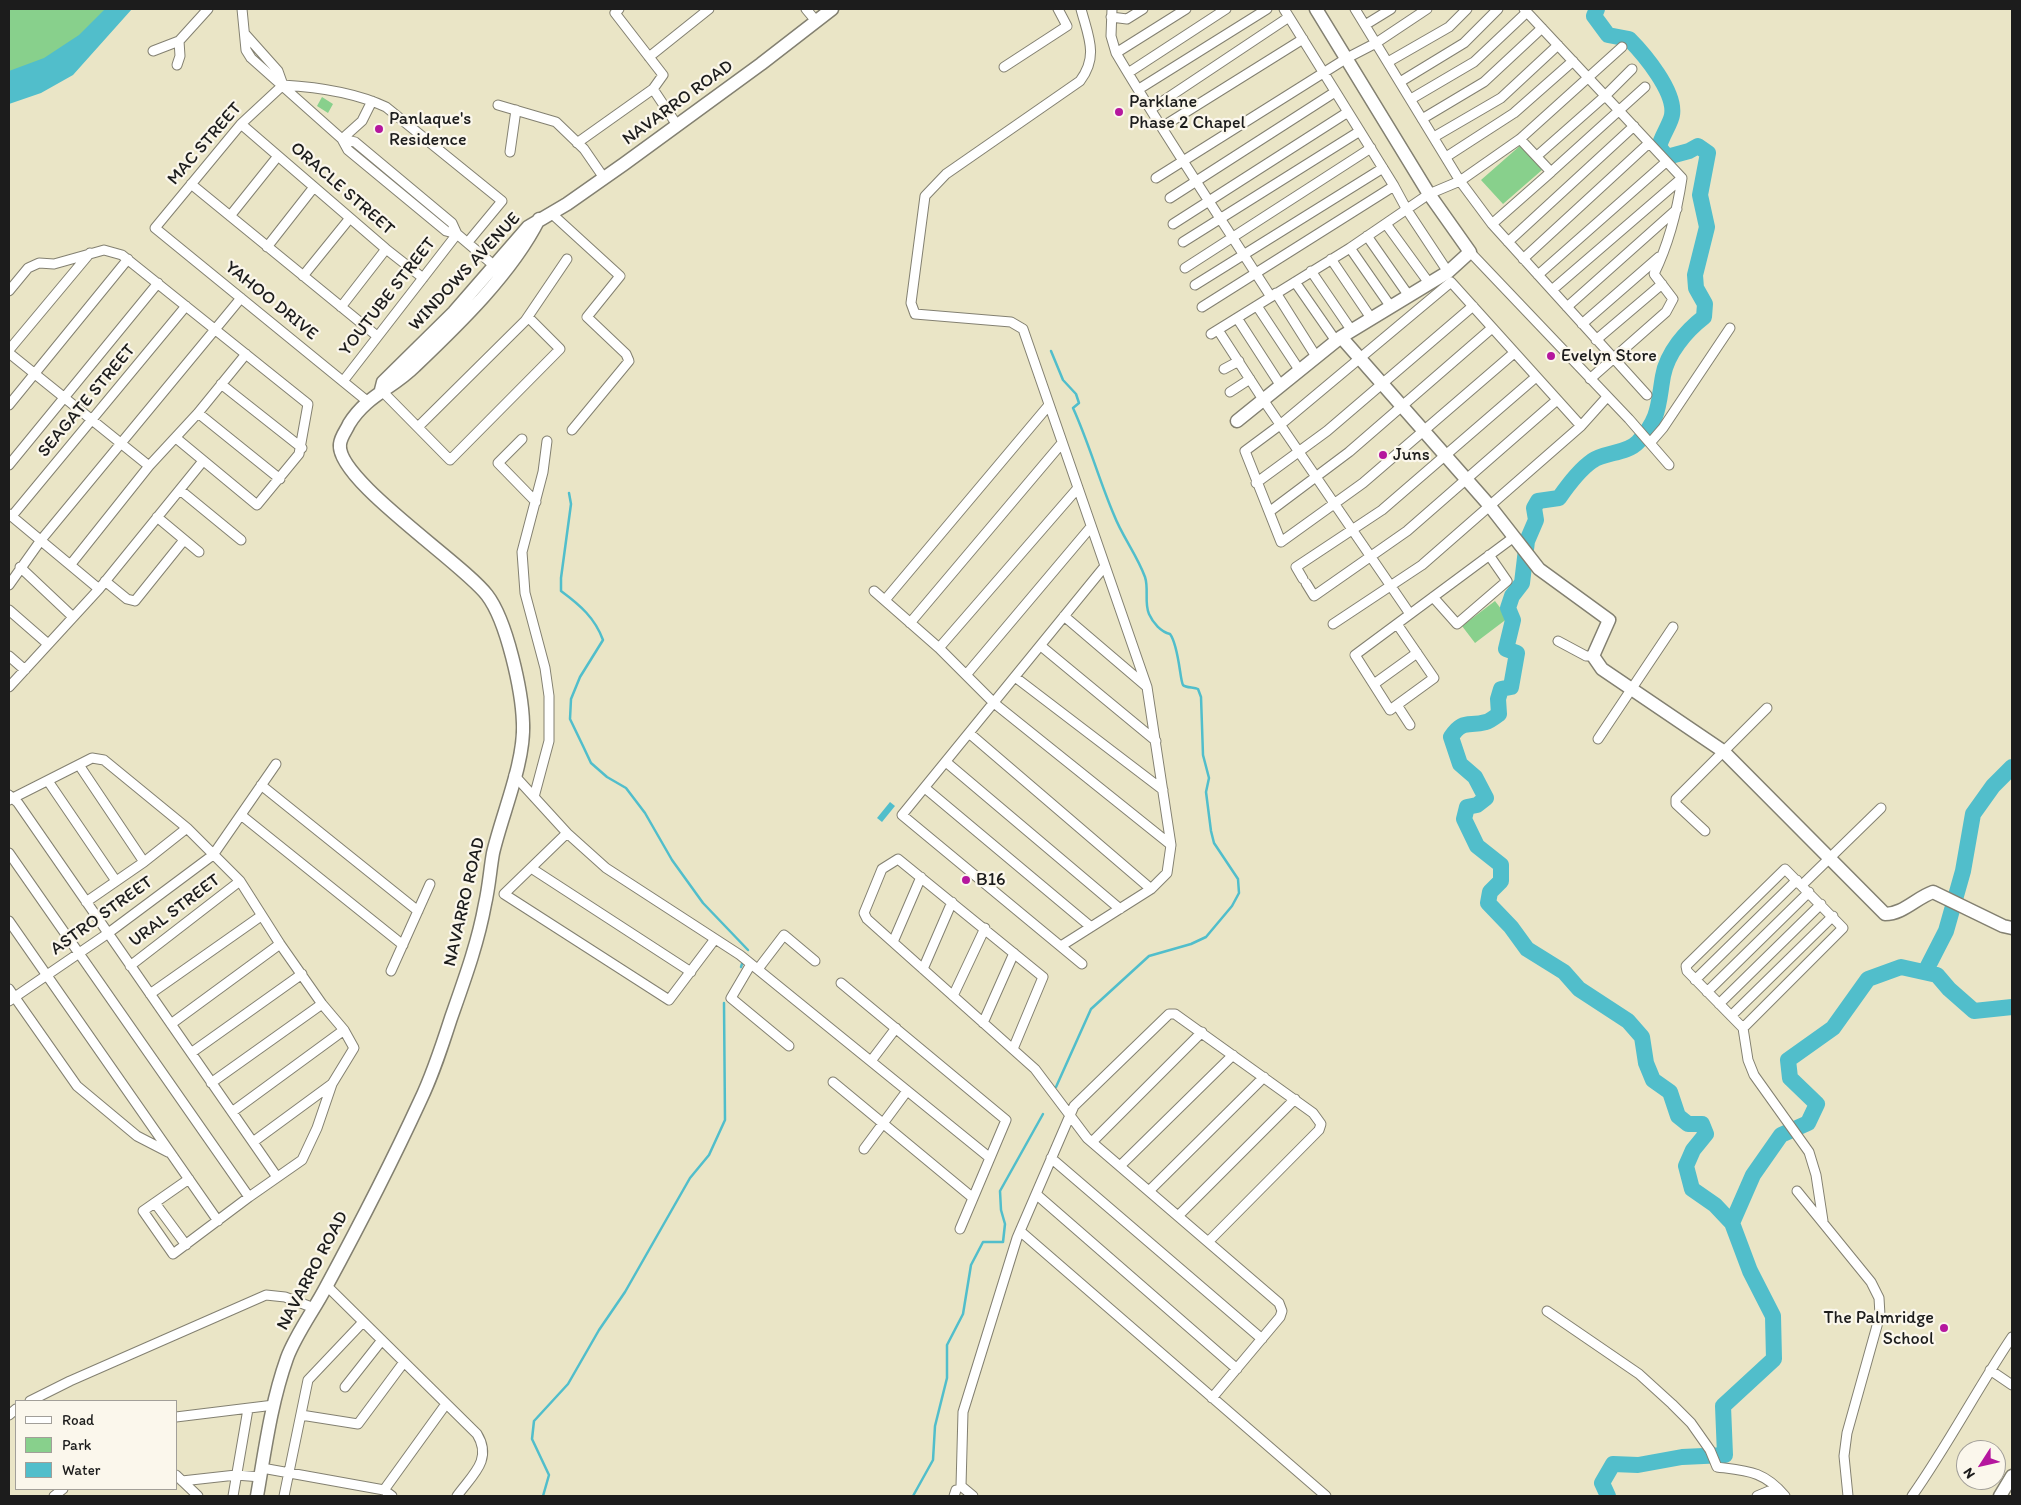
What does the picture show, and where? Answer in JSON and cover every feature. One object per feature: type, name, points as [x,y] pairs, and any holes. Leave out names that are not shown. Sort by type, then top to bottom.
[{"type":"street","points":[[153,51],[179,41],[208,9]]},
{"type":"street","points":[[242,9],[246,50],[251,58],[271,78],[283,85],[342,139],[348,150],[446,230],[458,234],[499,269]]},
{"type":"street","points":[[577,143],[653,89],[664,76],[615,14],[619,9]]},
{"type":"street","points":[[649,57],[709,9]]},
{"type":"street","points":[[806,9],[816,21]]},
{"type":"street","name":"NAVARRO ROAD","points":[[545,216],[604,178],[832,9]]},
{"type":"street","points":[[1004,66],[1067,26],[1058,9]]},
{"type":"street","points":[[1061,946],[1151,889],[1168,873],[1171,845],[1147,687],[1106,566],[1090,528],[1023,329],[1011,322],[915,314],[911,303],[925,196],[946,174],[1080,81],[1089,69],[1092,55],[1081,9]]},
{"type":"street","points":[[1144,9],[1127,19],[1112,13],[1111,36],[1116,53],[1243,255],[1317,358]]},
{"type":"street","points":[[1116,53],[1186,9]]},
{"type":"street","points":[[1128,73],[1226,9]]},
{"type":"street","points":[[1139,89],[1267,9]]},
{"type":"street","points":[[1316,9],[1429,194],[1470,252],[1669,465]]},
{"type":"street","points":[[1355,9],[1460,181],[1492,224],[1647,395]]},
{"type":"street","points":[[1365,25],[1391,9]]},
{"type":"street","points":[[1156,178],[1347,58],[1376,43],[1427,9]]},
{"type":"street","points":[[1388,62],[1449,27],[1468,9]]},
{"type":"street","points":[[1400,82],[1464,43],[1498,9]]},
{"type":"street","points":[[1411,99],[1474,62],[1526,10],[1587,79],[1682,178]]},
{"type":"street","points":[[1151,109],[1286,13],[1371,148],[1406,210],[1448,272]]},
{"type":"street","points":[[1422,119],[1484,82],[1542,28]]},
{"type":"street","points":[[1162,127],[1303,39]]},
{"type":"street","points":[[177,65],[180,56],[179,41]]},
{"type":"street","points":[[1434,137],[1501,98],[1558,45]]},
{"type":"street","points":[[1410,614],[1280,425],[1239,361],[1215,332],[1350,248],[1429,194],[1460,181],[1520,139],[1622,47]]},
{"type":"street","points":[[1446,157],[1514,113],[1573,61]]},
{"type":"street","points":[[1537,156],[1632,70]]},
{"type":"street","points":[[283,85],[303,86],[372,101],[386,107],[502,200],[468,242]]},
{"type":"street","name":"MAC STREET","points":[[154,228],[241,124],[283,85]]},
{"type":"street","points":[[1492,224],[1645,87]]},
{"type":"street","points":[[653,89],[677,125]]},
{"type":"street","points":[[1170,198],[1198,182],[1336,92]]},
{"type":"street","points":[[342,139],[362,122],[372,101]]},
{"type":"street","points":[[498,105],[556,122],[577,143],[604,178]]},
{"type":"street","points":[[510,152],[516,110]]},
{"type":"street","points":[[1173,224],[1348,112]]},
{"type":"street","name":"ORACLE STREET","points":[[241,124],[386,249],[423,278]]},
{"type":"street","points":[[1508,242],[1634,126]]},
{"type":"street","points":[[1183,242],[1360,131]]},
{"type":"street","points":[[1520,139],[1551,172]]},
{"type":"street","points":[[1523,259],[1649,143]]},
{"type":"street","points":[[1186,268],[1371,148]]},
{"type":"street","points":[[230,216],[278,156]]},
{"type":"street","points":[[1538,275],[1666,162]]},
{"type":"street","points":[[1195,285],[1383,168]]},
{"type":"street","points":[[1590,380],[1666,312],[1673,299],[1654,274],[1664,252],[1678,208],[1682,178]]},
{"type":"street","points":[[1552,290],[1682,178]]},
{"type":"street","points":[[191,184],[377,336]]},
{"type":"street","points":[[1202,307],[1394,186]]},
{"type":"street","points":[[267,246],[314,187]]},
{"type":"street","points":[[1567,307],[1678,208]]},
{"type":"street","points":[[545,216],[620,276],[587,317],[626,354],[630,361],[572,430]]},
{"type":"street","name":"WINDOWS AVENUE","points":[[381,390],[383,382],[499,269],[528,227],[545,216]]},
{"type":"street","points":[[303,276],[350,218]]},
{"type":"street","points":[[1662,222],[1671,228]]},
{"type":"street","points":[[1386,224],[1429,284]]},
{"type":"street","name":"YAHOO DRIVE","points":[[154,228],[344,380],[367,401]]},
{"type":"street","name":"YOUTUBE STREET","points":[[344,380],[458,234]]},
{"type":"street","points":[[1367,236],[1408,296]]},
{"type":"street","points":[[1350,248],[1391,306]]},
{"type":"street","points":[[340,306],[386,249]]},
{"type":"street","points":[[9,291],[28,268],[39,263],[54,264],[104,250],[122,255],[308,404],[302,448],[280,479],[257,505],[176,438]]},
{"type":"street","points":[[1237,421],[1343,336],[1448,272],[1470,252]]},
{"type":"street","points":[[1582,324],[1664,252]]},
{"type":"street","points":[[9,350],[90,254]]},
{"type":"street","points":[[418,427],[528,317],[567,259]]},
{"type":"street","points":[[1331,259],[1371,318]]},
{"type":"street","points":[[9,405],[128,260]]},
{"type":"street","points":[[1311,272],[1343,336]]},
{"type":"street","points":[[1295,282],[1489,505],[1539,568],[1609,620],[1593,656]]},
{"type":"street","points":[[1514,353],[1364,483],[1281,542],[1256,483],[1245,451],[1280,425],[1451,282],[1581,426]]},
{"type":"street","points":[[9,466],[158,283]]},
{"type":"street","points":[[1596,340],[1662,284]]},
{"type":"street","points":[[9,585],[20,567],[123,444],[241,298]]},
{"type":"street","name":"SEAGATE STREET","points":[[11,515],[186,306]]},
{"type":"street","points":[[1257,306],[1300,371]]},
{"type":"street","points":[[1256,483],[1327,431],[1473,306]]},
{"type":"street","points":[[381,390],[450,460],[560,350],[528,317]]},
{"type":"street","points":[[1237,318],[1281,386]]},
{"type":"street","points":[[1269,512],[1316,477],[1492,328]]},
{"type":"street","points":[[1650,443],[1663,428],[1730,328]]},
{"type":"street","points":[[9,353],[149,466]]},
{"type":"street","points":[[71,564],[149,466],[198,413],[246,354]]},
{"type":"street","points":[[1224,369],[1239,361]]},
{"type":"street","points":[[1536,377],[1382,510],[1296,567],[1314,596],[1407,531],[1557,400]]},
{"type":"street","points":[[1230,392],[1250,379]]},
{"type":"street","points":[[221,384],[302,448]]},
{"type":"street","name":"NAVARRO ROAD","points":[[257,1496],[274,1405],[288,1356],[327,1286],[420,1101],[437,1062],[467,972],[480,924],[492,856],[514,775],[524,726],[512,658],[488,596],[460,568],[359,481],[341,456],[339,450],[341,438],[356,412],[381,390]]},
{"type":"street","points":[[1332,624],[1422,565],[1581,426],[1607,397]]},
{"type":"street","points":[[885,600],[1049,405]]},
{"type":"street","points":[[198,413],[280,479]]},
{"type":"street","points":[[522,439],[498,463],[536,502]]},
{"type":"street","points":[[534,797],[550,741],[550,718],[545,668],[530,617],[522,573],[522,552],[543,472],[547,441]]},
{"type":"street","points":[[910,623],[1062,443]]},
{"type":"street","points":[[9,687],[99,589],[204,460]]},
{"type":"street","points":[[940,648],[1077,489]]},
{"type":"street","points":[[180,490],[241,540]]},
{"type":"street","points":[[11,515],[99,589]]},
{"type":"street","points":[[158,517],[199,552]]},
{"type":"street","points":[[966,675],[1090,528]]},
{"type":"street","points":[[105,581],[127,599],[135,601],[184,540]]},
{"type":"street","points":[[1396,624],[1434,678],[1390,710],[1355,655],[1396,624],[1489,555],[1517,541]]},
{"type":"street","points":[[1433,597],[1457,624],[1507,582],[1489,555]]},
{"type":"street","points":[[1082,964],[902,815],[1106,566]]},
{"type":"street","points":[[20,567],[73,617]]},
{"type":"street","points":[[874,591],[940,648],[994,703],[1171,845]]},
{"type":"street","points":[[9,610],[48,644]]},
{"type":"street","points":[[1064,616],[1147,687]]},
{"type":"street","points":[[1598,739],[1673,627]]},
{"type":"street","points":[[1558,641],[1586,656],[1593,656]]},
{"type":"street","points":[[1041,646],[1156,741]]},
{"type":"street","points":[[1374,684],[1417,653]]},
{"type":"street","points":[[9,656],[25,670]]},
{"type":"street","points":[[1593,656],[1602,669],[1723,751],[1884,914],[1896,914],[1920,897],[1933,892],[2003,926],[2012,928]]},
{"type":"street","points":[[1015,677],[1163,790]]},
{"type":"street","points":[[1397,706],[1410,725]]},
{"type":"street","points":[[1705,831],[1676,804],[1676,799],[1767,708]]},
{"type":"street","points":[[969,733],[1151,889]]},
{"type":"street","points":[[189,1179],[143,1211],[173,1254],[302,1160],[317,1128],[332,1084],[354,1048],[344,1030],[322,1004],[280,944],[240,881],[187,828],[104,760],[92,758],[48,781],[10,797],[86,902],[277,1177]]},
{"type":"street","points":[[946,762],[1120,909]]},
{"type":"street","name":"ASTRO STREET","points":[[11,996],[47,976],[108,934],[213,854],[276,764]]},
{"type":"street","points":[[79,765],[144,862]]},
{"type":"street","points":[[514,775],[567,833],[612,872],[716,939],[754,967],[990,1158]]},
{"type":"street","points":[[48,781],[116,881]]},
{"type":"street","points":[[261,785],[418,911]]},
{"type":"street","points":[[924,788],[1091,927]]},
{"type":"street","points":[[1707,992],[1803,885],[1881,808]]},
{"type":"street","points":[[240,815],[403,945]]},
{"type":"street","points":[[86,902],[144,862],[187,828]]},
{"type":"street","points":[[567,833],[504,894],[669,1000],[716,939]]},
{"type":"street","points":[[9,853],[249,1197]]},
{"type":"street","points":[[1013,1049],[1044,977],[898,859],[882,869],[864,914],[867,919],[1035,1069],[1074,1123],[1092,1142],[1279,1303],[1282,1311],[1280,1317],[1212,1398]]},
{"type":"street","points":[[531,868],[691,972]]},
{"type":"street","points":[[1743,1028],[1842,929],[1842,925],[1787,870],[1782,871],[1687,965],[1686,970],[1743,1028],[1750,1068],[1809,1152],[1814,1167],[1823,1222]]},
{"type":"street","points":[[893,942],[921,877]]},
{"type":"street","name":"URAL STREET","points":[[130,966],[240,881]]},
{"type":"street","points":[[391,971],[430,884]]},
{"type":"street","points":[[1695,980],[1803,885]]},
{"type":"street","points":[[923,969],[952,902]]},
{"type":"street","points":[[1719,1004],[1821,904]]},
{"type":"street","points":[[150,994],[261,916]]},
{"type":"street","points":[[1731,1016],[1833,916]]},
{"type":"street","points":[[9,921],[218,1221]]},
{"type":"street","points":[[953,996],[985,928]]},
{"type":"street","points":[[788,1046],[731,998],[754,967],[784,935],[815,961]]},
{"type":"street","points":[[171,1024],[280,944]]},
{"type":"street","points":[[983,1023],[1014,953]]},
{"type":"street","points":[[191,1053],[302,974]]},
{"type":"street","points":[[841,983],[1006,1120],[960,1229]]},
{"type":"street","points":[[11,996],[77,1086],[137,1136],[170,1153]]},
{"type":"street","points":[[211,1083],[322,1004]]},
{"type":"street","points":[[973,1496],[961,1486],[963,1412],[1020,1231],[1074,1106],[1168,1014],[1176,1014],[1202,1032],[1319,1118],[1321,1124],[1319,1130],[1208,1242]]},
{"type":"street","points":[[870,1061],[896,1028]]},
{"type":"street","points":[[232,1112],[344,1030]]},
{"type":"street","points":[[1092,1142],[1202,1032]]},
{"type":"street","points":[[1120,1166],[1233,1055]]},
{"type":"street","points":[[1149,1191],[1264,1077]]},
{"type":"street","points":[[833,1082],[973,1198]]},
{"type":"street","points":[[253,1142],[332,1084]]},
{"type":"street","points":[[864,1149],[907,1091]]},
{"type":"street","points":[[1178,1216],[1295,1100]]},
{"type":"street","points":[[1052,1158],[1262,1339]]},
{"type":"street","points":[[1797,1190],[1871,1282],[1877,1291],[1881,1307],[1879,1321],[1847,1433],[1844,1456],[1848,1496]]},
{"type":"street","points":[[1036,1194],[1237,1369]]},
{"type":"street","points":[[155,1203],[186,1245]]},
{"type":"street","points":[[1020,1231],[1326,1496]]},
{"type":"street","points":[[327,1286],[477,1434],[483,1444],[484,1459],[457,1496]]},
{"type":"street","points":[[32,1400],[70,1381],[266,1295],[285,1297],[314,1308]]},
{"type":"street","points":[[1547,1311],[1639,1374],[1691,1423],[1710,1450],[1717,1467],[1744,1470],[1760,1475],[1773,1482],[1785,1496]]},
{"type":"street","points":[[284,1496],[308,1380],[363,1322]]},
{"type":"street","points":[[1912,1496],[1934,1465],[1990,1370],[2012,1337]]},
{"type":"street","points":[[345,1387],[382,1340]]},
{"type":"street","points":[[301,1415],[358,1424],[404,1362]]},
{"type":"street","points":[[1990,1370],[2012,1385]]},
{"type":"street","points":[[384,1490],[446,1404]]},
{"type":"street","points":[[178,1417],[274,1405]]},
{"type":"street","points":[[233,1496],[248,1409]]},
{"type":"street","points":[[179,1478],[288,1472],[384,1490],[392,1496]]},
{"type":"street","points":[[2000,1496],[2012,1476]]},
{"type":"street","points":[[179,1478],[198,1496]]},
{"type":"street","points":[[1757,1496],[1770,1491],[1785,1496]]},
{"type":"green space","points":[[9,9],[116,9],[9,94]]},
{"type":"green space","points":[[322,97],[333,104],[328,113],[317,106]]},
{"type":"green space","points":[[1522,144],[1542,170],[1503,204],[1481,180]]},
{"type":"green space","points":[[1495,601],[1508,618],[1475,643],[1462,626]]},
{"type":"water","points":[[105,9],[132,9],[73,75],[41,93],[9,104],[9,71],[44,58],[79,35]]},
{"type":"water","points":[[890,802],[895,806],[882,822],[877,818]]},
{"type":"waterway","points":[[1597,9],[1594,16],[1608,35],[1629,39],[1658,74],[1669,96],[1672,115],[1659,147],[1667,157],[1689,151],[1698,146],[1708,153],[1700,195],[1707,227],[1695,275],[1696,288],[1705,304],[1704,317],[1684,336],[1673,351],[1665,367],[1657,411],[1650,426],[1638,442],[1628,449],[1592,461],[1578,473],[1559,498],[1538,501],[1534,508],[1536,520],[1527,541],[1522,583],[1512,596],[1508,608],[1513,620],[1506,649],[1517,653],[1511,687],[1501,689],[1498,699],[1499,714],[1486,722],[1463,726],[1455,731],[1451,737],[1460,764],[1475,777],[1486,798],[1477,805],[1467,807],[1464,819],[1477,846],[1501,865],[1501,881],[1490,892],[1488,903],[1511,927],[1527,949],[1564,972],[1579,989],[1628,1021],[1642,1037],[1646,1063],[1653,1080],[1670,1092],[1678,1116],[1688,1124],[1702,1124],[1706,1134],[1693,1150],[1686,1166],[1692,1189],[1715,1205],[1732,1223]]},
{"type":"waterway","points":[[1051,351],[1063,380],[1076,394],[1079,403],[1073,408],[1117,523],[1145,577],[1149,614],[1158,627],[1170,634],[1173,639],[1183,685],[1198,689],[1201,697],[1203,755],[1209,778],[1206,792],[1211,831],[1214,843],[1238,879],[1239,893],[1232,906],[1206,937],[1191,944],[1149,956],[1091,1009],[1056,1087]]},
{"type":"waterway","points":[[569,493],[571,504],[561,591],[586,612],[596,625],[603,640],[580,677],[571,699],[570,719],[591,763],[607,777],[626,788],[645,813],[672,860],[703,903],[748,950]]},
{"type":"waterway","points":[[1925,972],[1946,931],[1963,871],[1973,814],[1993,786],[2012,767]]},
{"type":"waterway","points":[[741,967],[743,961]]},
{"type":"waterway","points":[[1608,1496],[1602,1483],[1613,1464],[1638,1465],[1682,1457],[1725,1455],[1723,1406],[1774,1359],[1773,1316],[1750,1271],[1732,1223],[1753,1175],[1781,1135],[1808,1123],[1817,1104],[1790,1078],[1788,1060],[1833,1028],[1868,979],[1901,967],[1937,975],[1949,989],[1974,1011],[2012,1007]]},
{"type":"waterway","points":[[543,1496],[549,1475],[532,1439],[534,1421],[568,1384],[599,1330],[625,1292],[690,1178],[709,1155],[725,1120],[724,1003]]},
{"type":"waterway","points":[[913,1496],[933,1460],[935,1426],[947,1378],[947,1345],[963,1314],[971,1265],[983,1242],[1003,1242],[1005,1224],[1001,1210],[1000,1191],[1043,1114]]},
{"type":"place","name":"Parklane Phase 2 Chapel","points":[[1119,112]]},
{"type":"place","name":"Panlaque's Residence","points":[[379,129]]},
{"type":"place","name":"Evelyn Store","points":[[1551,356]]},
{"type":"place","name":"Juns","points":[[1383,455]]},
{"type":"place","name":"B16","points":[[966,880]]},
{"type":"place","name":"The Palmridge School","points":[[1944,1328]]}]
